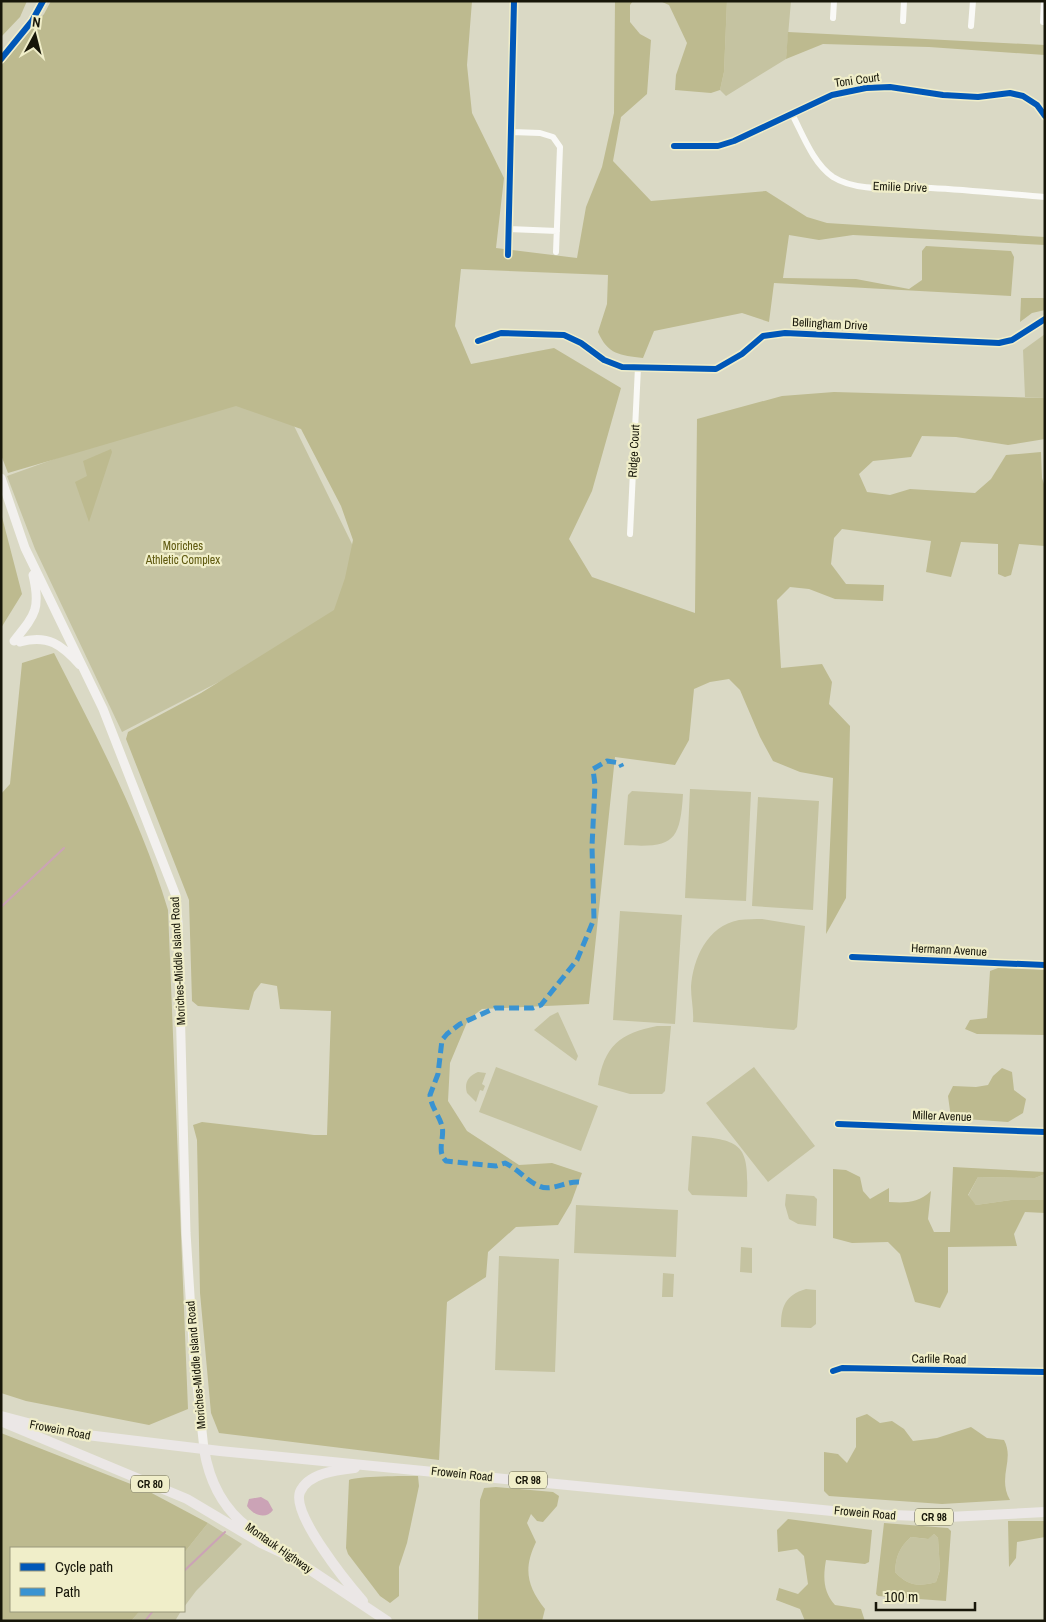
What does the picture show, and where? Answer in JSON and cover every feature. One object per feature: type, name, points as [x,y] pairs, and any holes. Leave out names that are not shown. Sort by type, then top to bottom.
[{"type":"main road","points":[[1,59],[32,21],[43,1]]},
{"type":"main road","name":"Moriches-Middle Island Road","points":[[1,478],[15,524],[30,560],[87,672],[114,737],[177,902],[186,1233],[194,1358],[204,1449]]},
{"type":"main road","points":[[30,560],[38,594],[36,609],[17,642],[42,639],[56,643],[67,650],[87,672]]},
{"type":"main road","name":"Frowein Road","points":[[1,1416],[62,1432],[204,1449],[876,1515],[956,1517],[1045,1512]]},
{"type":"main road","name":"CR 80","points":[[1,1421],[187,1500],[261,1543],[293,1558]]},
{"type":"main road","name":"Montauk Highway","points":[[204,1449],[215,1487],[229,1510],[250,1529],[387,1621]]},
{"type":"main road","points":[[370,1610],[325,1553],[302,1508],[299,1498],[305,1485],[322,1475],[337,1470],[372,1465]]},
{"type":"street","points":[[508,255],[514,1]]},
{"type":"street","points":[[833,18],[834,1]]},
{"type":"street","points":[[903,21],[904,1]]},
{"type":"street","points":[[971,26],[973,1]]},
{"type":"street","points":[[1043,22],[1044,1]]},
{"type":"street","name":"Toni Court","points":[[674,146],[718,146],[734,141],[832,95],[866,88],[890,87],[943,96],[978,97],[1010,93],[1023,96],[1037,105],[1045,116]]},
{"type":"street","name":"Emilie Drive","points":[[792,114],[816,159],[832,176],[842,182],[860,186],[929,188],[1045,197]]},
{"type":"street","points":[[512,132],[540,133],[553,137],[560,147],[556,252]]},
{"type":"street","points":[[509,229],[557,231]]},
{"type":"street","name":"Bellingham Drive","points":[[478,341],[501,333],[543,332],[564,335],[581,343],[604,360],[622,367],[716,369],[742,354],[763,336],[785,333],[999,343],[1012,340],[1045,319]]},
{"type":"street","name":"Ridge Court","points":[[630,534],[638,367]]},
{"type":"street","name":"Hermann Avenue","points":[[852,957],[1045,964]]},
{"type":"street","name":"Miller Avenue","points":[[838,1124],[1045,1132]]},
{"type":"street","name":"Carlile Road","points":[[833,1371],[842,1368],[1045,1372]]},
{"type":"green space","points":[[727,1],[791,1],[786,59],[726,96],[720,90],[724,72]]},
{"type":"green space","points":[[1045,334],[1045,398],[1025,397],[1023,350]]},
{"type":"green space","name":"Moriches Athletic Complex","points":[[272,381],[379,599],[122,732],[35,549],[7,476]]},
{"type":"green space","points":[[690,789],[751,792],[746,901],[685,898]]},
{"type":"green space","points":[[632,791],[683,794],[679,823],[671,839],[653,845],[624,845],[628,795]]},
{"type":"green space","points":[[758,797],[819,801],[813,910],[752,906]]},
{"type":"green space","points":[[620,911],[682,915],[675,1024],[613,1020]]},
{"type":"green space","points":[[762,919],[805,926],[797,1027],[794,1030],[693,1022],[692,976],[699,955],[710,936],[728,923],[739,920]]},
{"type":"green space","points":[[558,1012],[578,1056],[576,1061],[534,1030],[550,1016]]},
{"type":"green space","points":[[657,1026],[671,1026],[665,1091],[662,1094],[630,1094],[598,1085],[605,1060],[616,1044],[624,1037],[633,1033]]},
{"type":"green space","points":[[496,1067],[598,1106],[581,1151],[479,1112]]},
{"type":"green space","points":[[754,1067],[815,1146],[768,1182],[706,1103]]},
{"type":"green space","points":[[478,1072],[486,1073],[482,1084],[485,1086],[483,1091],[480,1090],[476,1102],[467,1093],[466,1086],[469,1078]]},
{"type":"green space","points":[[692,1136],[722,1140],[732,1143],[739,1148],[744,1156],[746,1166],[747,1197],[692,1195],[688,1190]]},
{"type":"green space","points":[[1045,1174],[1045,1200],[1011,1200],[976,1205],[968,1196],[978,1177],[1035,1178]]},
{"type":"green space","points":[[786,1194],[814,1196],[817,1199],[816,1226],[798,1224],[789,1219],[785,1205]]},
{"type":"green space","points":[[576,1205],[678,1210],[676,1257],[574,1253]]},
{"type":"green space","points":[[741,1247],[752,1248],[752,1273],[740,1272]]},
{"type":"green space","points":[[499,1256],[559,1259],[555,1372],[495,1370]]},
{"type":"green space","points":[[663,1273],[674,1274],[673,1297],[662,1297]]},
{"type":"green space","points":[[806,1289],[816,1290],[816,1324],[811,1328],[781,1327],[783,1308],[789,1298]]},
{"type":"green space","points":[[208,1523],[242,1544],[196,1591],[185,1606],[185,1552]]},
{"type":"green space","points":[[934,1534],[938,1538],[940,1570],[936,1582],[924,1585],[909,1583],[895,1572],[897,1557],[901,1549],[911,1537],[927,1539]]},
{"type":"green space","points":[[139,1612],[180,1612],[175,1621],[131,1621]]},
{"type":"shaded area","points":[[1,1],[27,1],[20,17],[1,37]]},
{"type":"shaded area","points":[[51,1],[472,1],[467,65],[472,113],[504,178],[496,248],[577,258],[586,207],[602,167],[614,113],[615,1],[633,1],[630,5],[630,22],[640,34],[651,40],[647,94],[621,117],[613,161],[651,201],[766,191],[807,217],[827,223],[1045,237],[1045,245],[853,235],[819,240],[789,235],[783,278],[856,279],[909,289],[922,280],[922,251],[926,246],[1011,251],[1014,257],[1011,296],[774,283],[769,322],[742,313],[654,331],[643,358],[621,355],[611,350],[598,332],[607,304],[608,275],[461,269],[455,326],[471,364],[554,348],[621,388],[592,491],[569,539],[592,577],[695,613],[697,419],[782,396],[834,392],[1045,398],[1045,439],[1008,445],[956,437],[922,436],[911,457],[873,461],[859,474],[867,492],[890,495],[910,489],[975,493],[991,479],[1006,455],[1041,452],[1042,478],[1045,487],[1045,546],[1019,544],[1011,575],[1005,577],[998,574],[998,544],[961,542],[951,577],[926,572],[931,541],[842,529],[834,538],[831,564],[846,584],[884,585],[883,601],[835,599],[809,589],[790,587],[777,600],[781,668],[822,664],[832,682],[829,704],[850,726],[846,898],[826,934],[833,778],[800,772],[773,761],[760,737],[740,690],[729,679],[710,682],[694,689],[689,740],[675,765],[615,757],[589,1004],[482,1009],[468,1020],[450,1063],[448,1101],[467,1131],[519,1165],[552,1163],[582,1173],[571,1203],[558,1225],[516,1227],[488,1252],[486,1277],[447,1302],[439,1460],[219,1433],[211,1413],[200,1293],[197,1140],[193,1125],[202,1122],[327,1135],[331,1011],[280,1009],[277,986],[261,983],[254,992],[249,1010],[198,1006],[192,1001],[189,900],[126,739],[128,732],[201,693],[334,610],[345,578],[353,540],[341,506],[301,429],[236,406],[8,473],[1,455],[1,66],[44,14]]},
{"type":"shaded area","points":[[660,1],[727,1],[724,72],[720,90],[711,93],[675,90],[676,75],[687,43],[669,5]]},
{"type":"shaded area","points":[[788,32],[1045,45],[1045,55],[929,47],[823,44],[786,59]]},
{"type":"shaded area","points":[[1021,298],[1045,298],[1045,310],[1032,313],[1020,322]]},
{"type":"shaded area","points":[[111,449],[112,452],[89,522],[75,482],[87,476],[83,461]]},
{"type":"shaded area","points":[[1,513],[22,594],[1,628]]},
{"type":"shaded area","points":[[54,653],[102,747],[132,812],[168,910],[188,1409],[149,1425],[26,1401],[1,1393],[1,794],[10,784],[22,663]]},
{"type":"shaded area","points":[[998,968],[1045,970],[1045,1035],[977,1034],[965,1029],[970,1020],[987,1018],[990,971]]},
{"type":"shaded area","points":[[1002,1068],[1012,1072],[1014,1090],[1026,1099],[1023,1113],[1008,1122],[951,1118],[948,1096],[953,1086],[976,1087],[988,1085],[993,1076]]},
{"type":"shaded area","points":[[953,1167],[1045,1172],[1045,1174],[1035,1178],[978,1177],[968,1195],[976,1205],[1011,1200],[1045,1200],[1045,1213],[1025,1212],[1014,1234],[1017,1246],[948,1247],[948,1292],[940,1308],[915,1302],[900,1254],[888,1242],[852,1243],[833,1238],[833,1169],[846,1170],[860,1177],[863,1191],[870,1199],[889,1188],[889,1202],[911,1201],[921,1198],[931,1191],[928,1219],[934,1232],[950,1232]]},
{"type":"shaded area","points":[[867,1414],[880,1423],[892,1421],[904,1429],[913,1441],[937,1438],[971,1427],[987,1438],[1004,1440],[1008,1455],[1005,1484],[1010,1500],[942,1504],[829,1496],[824,1491],[824,1452],[838,1454],[847,1463],[856,1447],[856,1418]]},
{"type":"shaded area","points":[[1,1433],[146,1490],[208,1523],[185,1552],[185,1547],[10,1547],[10,1612],[139,1612],[131,1621],[1,1621]]},
{"type":"shaded area","points":[[418,1476],[419,1486],[407,1543],[399,1567],[399,1596],[390,1603],[380,1596],[348,1554],[346,1548],[349,1480],[371,1477]]},
{"type":"shaded area","points":[[496,1487],[553,1492],[559,1496],[557,1506],[543,1522],[537,1521],[531,1514],[527,1523],[536,1542],[529,1561],[529,1577],[534,1593],[545,1609],[542,1621],[478,1621],[480,1500],[484,1488]]},
{"type":"shaded area","points":[[261,1497],[268,1501],[273,1510],[263,1516],[256,1514],[247,1506],[249,1499]]},
{"type":"shaded area","points":[[788,1519],[872,1530],[869,1562],[865,1564],[826,1560],[824,1572],[826,1590],[835,1605],[861,1609],[865,1621],[805,1621],[800,1609],[776,1600],[779,1588],[798,1594],[808,1584],[804,1556],[797,1549],[778,1552],[777,1530]]},
{"type":"shaded area","points":[[1008,1521],[1045,1521],[1045,1537],[1017,1542],[1016,1558],[1009,1567]]},
{"type":"shaded area","points":[[884,1523],[948,1528],[951,1531],[946,1601],[878,1596],[876,1594]],"holes":[[[934,1534],[938,1538],[940,1570],[936,1582],[924,1585],[909,1583],[895,1572],[899,1553],[911,1537],[928,1539]]]},
{"type":"waterway","points":[[1,907],[64,848]]},
{"type":"waterway","points":[[185,1570],[225,1532]]},
{"type":"waterway","points":[[145,1621],[152,1612]]},
{"type":"marked path","points":[[579,1182],[544,1188],[505,1163],[496,1166],[446,1161],[441,1149],[442,1126],[430,1095],[438,1074],[442,1040],[447,1034],[460,1024],[495,1008],[533,1008],[541,1005],[577,960],[594,919],[592,846],[595,785],[593,769],[607,761],[620,763],[622,767]]},
{"type":"cycle path","points":[[1,59],[32,21],[43,1]]},
{"type":"cycle path","points":[[508,255],[514,1]]},
{"type":"cycle path","points":[[674,146],[718,146],[734,141],[832,95],[866,88],[890,87],[943,95],[978,97],[1010,93],[1023,96],[1037,105],[1045,116]]},
{"type":"cycle path","points":[[478,341],[501,333],[564,335],[581,343],[604,360],[622,367],[716,369],[742,354],[763,336],[785,333],[999,343],[1012,340],[1045,319]]},
{"type":"cycle path","points":[[852,957],[1045,965]]},
{"type":"cycle path","points":[[838,1124],[1045,1132]]},
{"type":"cycle path","points":[[833,1371],[842,1368],[1045,1372]]}]
